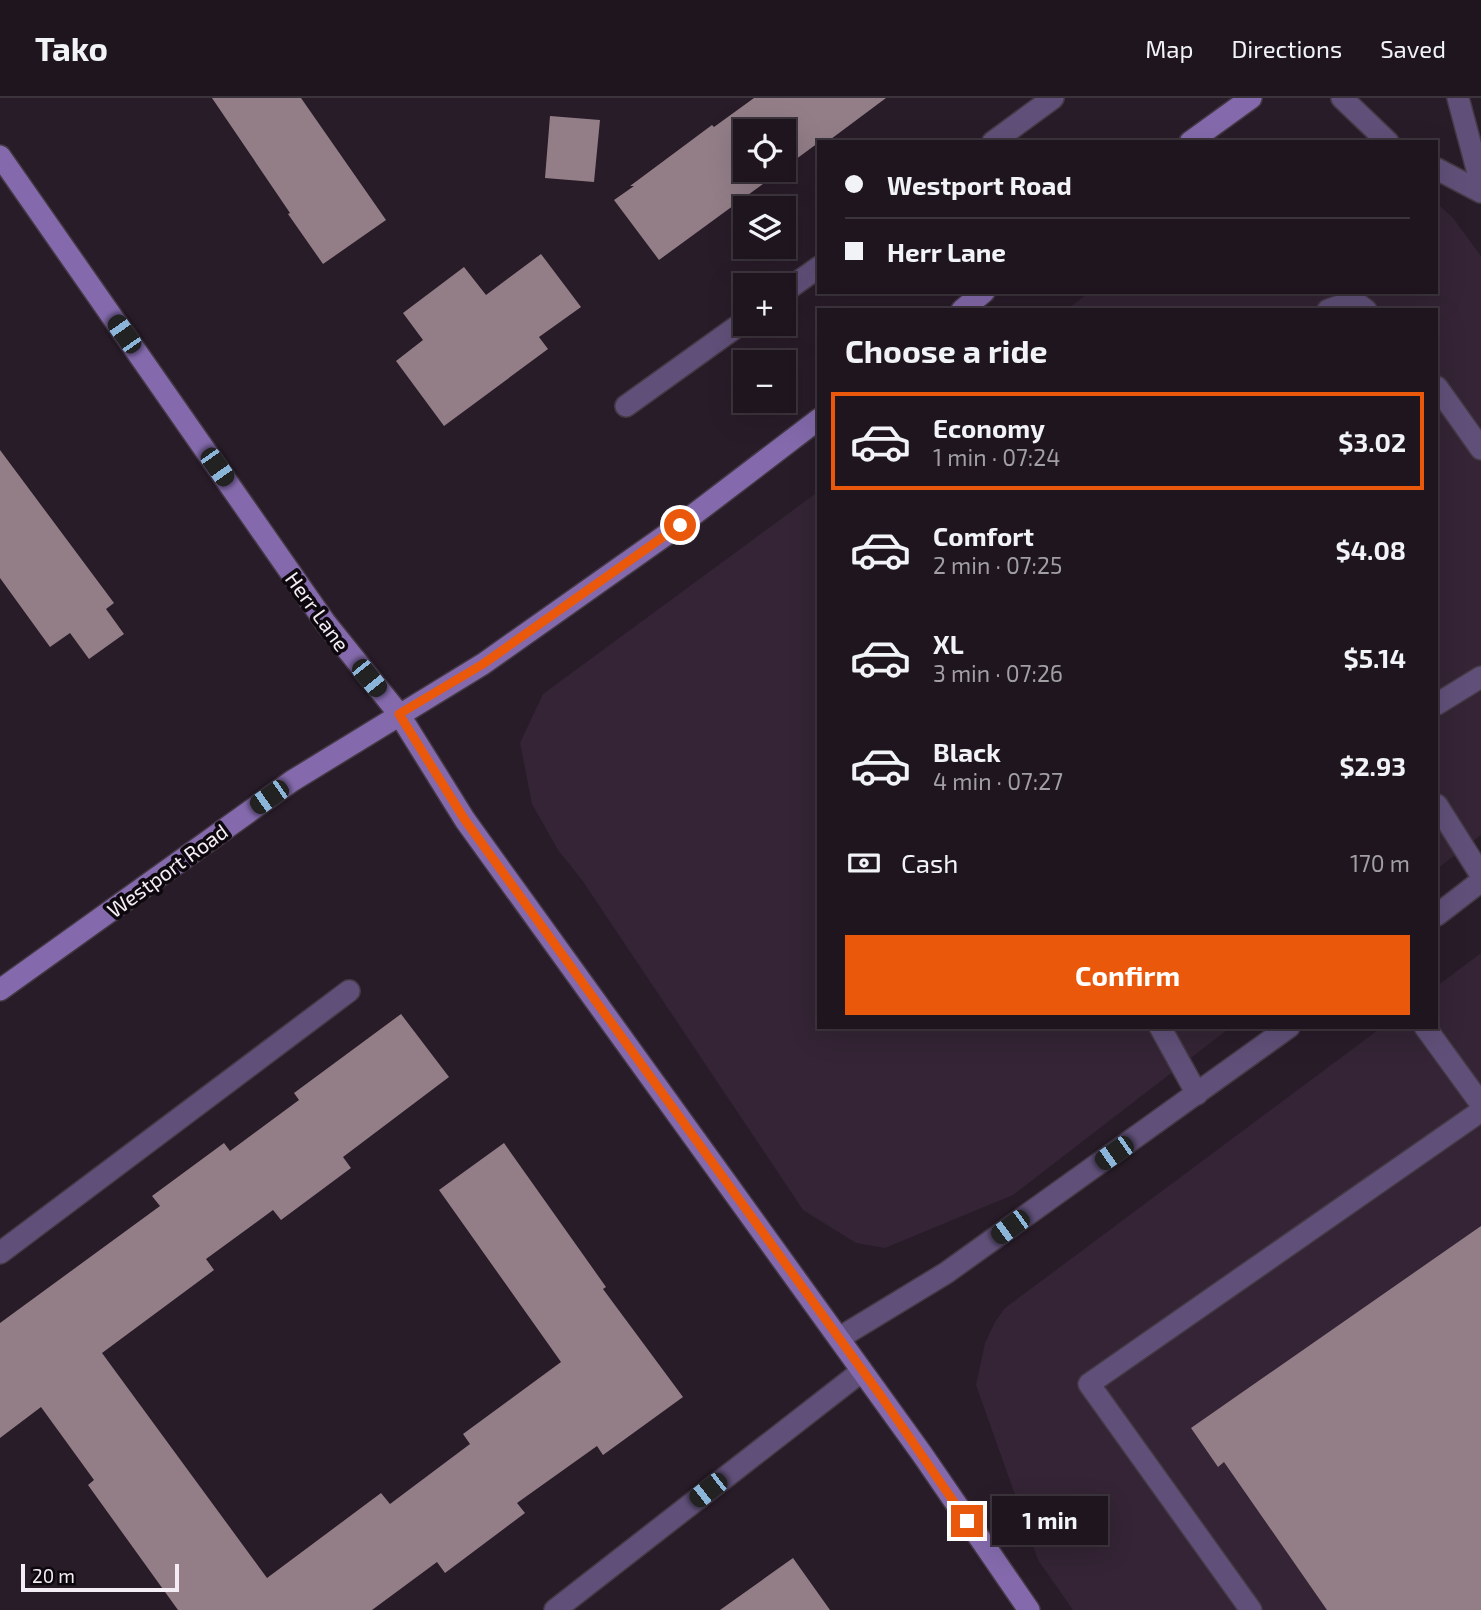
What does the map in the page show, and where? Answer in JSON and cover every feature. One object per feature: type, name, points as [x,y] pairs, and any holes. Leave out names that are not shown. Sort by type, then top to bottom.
[{"type":"main road","points":[[1193,140],[1251,98]]},
{"type":"main road","name":"Herr Lane","points":[[0,156],[325,622],[399,714],[465,820],[922,1454],[1029,1610]]},
{"type":"main road","points":[[964,308],[982,294]]},
{"type":"main road","name":"Westport Road","points":[[0,990],[292,781],[483,664],[680,525],[817,421]]},
{"type":"street","points":[[996,140],[1053,98]]},
{"type":"street","points":[[1342,98],[1386,140]]},
{"type":"street","points":[[1458,98],[1481,184]]},
{"type":"street","points":[[1438,170],[1481,192]]},
{"type":"street","points":[[796,283],[817,268]]},
{"type":"street","points":[[1334,308],[1354,301],[1363,308]]},
{"type":"street","points":[[626,406],[733,329]]},
{"type":"street","points":[[1438,388],[1481,449]]},
{"type":"street","points":[[1438,703],[1481,677]]},
{"type":"street","points":[[1438,808],[1481,875]]},
{"type":"street","points":[[1438,914],[1481,881]]},
{"type":"street","points":[[0,1252],[349,991]]},
{"type":"street","points":[[1161,1029],[1197,1094]]},
{"type":"street","points":[[839,1338],[946,1273],[1286,1029]]},
{"type":"street","points":[[1426,1029],[1481,1104]]},
{"type":"street","points":[[1251,1610],[1089,1384],[1481,1111]]},
{"type":"street","points":[[555,1610],[862,1370]]},
{"type":"shaded area","points":[[1438,204],[1453,218],[1481,256],[1481,835],[1438,868],[1438,308],[1069,308],[1087,294],[1438,294]]},
{"type":"shaded area","points":[[817,492],[817,1029],[1228,1029],[1013,1195],[885,1248],[856,1243],[803,1210],[582,880],[558,850],[532,804],[520,743],[543,694]]},
{"type":"shaded area","points":[[1481,953],[1481,1610],[1073,1610],[1038,1560],[976,1385],[985,1343],[995,1322],[1005,1308],[1379,1029],[1438,1029],[1438,985]]},
{"type":"building","points":[[212,98],[301,98],[386,220],[323,264]]},
{"type":"building","points":[[754,98],[886,98],[830,140],[817,140],[817,144],[796,159],[796,119],[733,119],[733,182],[766,182],[746,196],[733,196],[733,206],[659,260],[614,200],[712,125],[714,127]]},
{"type":"building","points":[[550,116],[600,120],[594,182],[545,178]]},
{"type":"building","points":[[541,254],[581,307],[539,337],[548,349],[444,426],[396,361],[423,340],[403,313],[464,267],[486,295]]},
{"type":"building","points":[[0,450],[114,603],[106,609],[124,634],[89,659],[70,633],[50,647],[0,578]]},
{"type":"building","points":[[401,1014],[449,1077],[343,1157],[351,1168],[281,1220],[273,1210],[206,1259],[214,1270],[102,1353],[267,1578],[381,1493],[390,1504],[470,1444],[463,1434],[561,1362],[439,1190],[504,1143],[606,1287],[603,1289],[683,1397],[603,1455],[597,1446],[517,1503],[525,1513],[445,1573],[437,1562],[372,1610],[178,1610],[88,1485],[94,1480],[41,1407],[0,1438],[0,1323],[160,1206],[152,1196],[224,1143],[230,1151],[299,1100],[294,1093]]},
{"type":"building","points":[[1481,1226],[1481,1610],[1327,1610],[1224,1462],[1218,1467],[1191,1428]]},
{"type":"building","points":[[793,1558],[830,1610],[720,1610]]},
{"type":"route","points":[[680,525],[483,664],[399,714],[465,820],[881,1396],[967,1521]]}]
